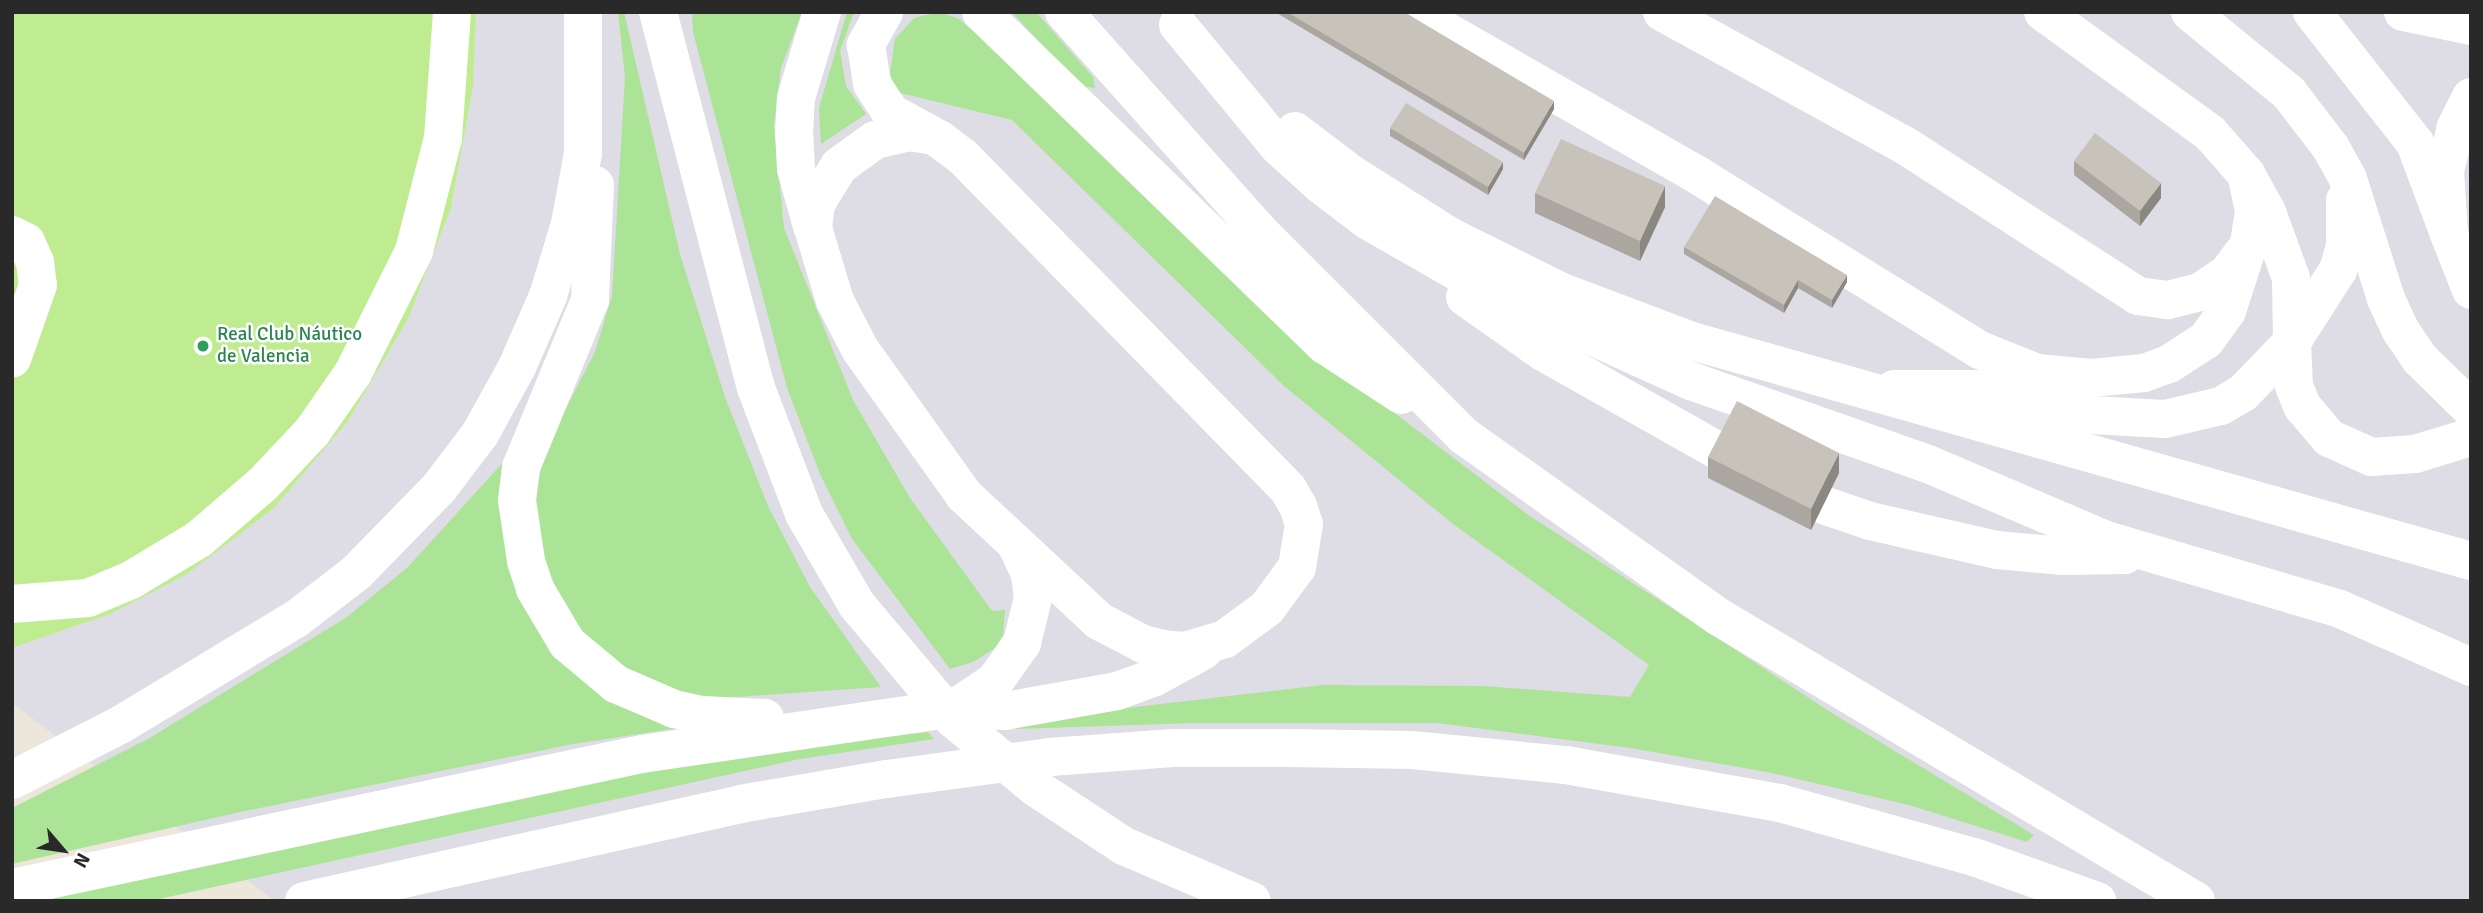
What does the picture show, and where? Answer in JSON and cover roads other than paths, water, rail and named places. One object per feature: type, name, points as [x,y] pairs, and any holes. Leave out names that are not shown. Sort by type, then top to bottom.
[{"type":"street","points":[[12,604],[88,598],[131,580],[199,539],[263,484],[312,432],[353,373],[414,251],[443,138],[452,12]]},
{"type":"street","points":[[822,12],[796,98],[796,169],[835,301],[860,349],[940,466],[1016,545],[1099,621],[1143,644],[1185,651],[1226,639]]},
{"type":"street","points":[[12,888],[642,754],[858,720],[955,708],[1004,711],[1117,691],[1153,678],[1226,639],[1267,608],[1297,567],[1304,524],[1288,489],[964,158],[891,113],[872,84],[866,45],[884,12]]},
{"type":"street","points":[[981,12],[1325,345],[1464,436],[1719,617],[2196,901]]},
{"type":"street","points":[[1064,12],[1259,231],[1464,436]]},
{"type":"street","points":[[1413,12],[1699,176],[1980,350],[2038,373],[2092,378],[2144,373],[2189,352],[2206,340],[2227,311],[2249,243],[2254,211],[2246,174]]},
{"type":"street","points":[[1662,12],[1906,146],[2138,296],[2168,300],[2200,292],[2228,273],[2249,243]]},
{"type":"street","points":[[2043,12],[2210,133],[2246,174],[2267,212],[2291,278],[2294,386],[2302,406],[2329,438],[2350,450],[2391,458],[2471,437]]},
{"type":"street","points":[[2190,12],[2289,93],[2331,148],[2348,179],[2386,299],[2401,331],[2420,359],[2471,409]]},
{"type":"street","points":[[2312,12],[2415,143],[2471,290]]},
{"type":"street","points":[[2403,12],[2471,26]]},
{"type":"street","points":[[659,13],[743,341],[777,447],[833,566],[902,663],[953,719],[1076,815],[1124,846],[1252,901]]},
{"type":"street","points":[[1172,19],[1279,147],[1425,269],[1542,352],[1717,450]]},
{"type":"street","points":[[1172,19],[1308,142],[1451,237],[1574,297],[1692,341],[1847,387],[2471,561]]},
{"type":"street","points":[[584,28],[595,196],[595,271],[590,300],[521,467],[517,500],[520,531],[535,589],[567,643],[616,684],[644,697],[702,715],[858,720]]},
{"type":"street","points":[[12,780],[120,725],[296,619],[356,573],[439,488],[480,434],[517,367],[548,296],[570,225],[583,153],[584,28]]},
{"type":"street","points":[[2449,234],[2445,171],[2456,127],[2471,97]]},
{"type":"street","points":[[813,228],[825,184],[839,166],[890,134],[927,135]]},
{"type":"street","points":[[1847,387],[1945,386],[2073,414],[2165,419],[2203,412],[2244,393],[2292,342],[2326,294],[2345,246],[2344,189],[2331,148]]},
{"type":"street","points":[[1367,220],[1486,289],[1598,342],[1691,381],[1928,464],[2074,527],[2155,556],[2340,609],[2471,667]]},
{"type":"street","points":[[12,235],[26,242],[35,262],[38,285],[12,359]]},
{"type":"street","points":[[1826,506],[1870,521],[1997,550],[2063,556],[2155,556]]},
{"type":"street","points":[[955,708],[995,681],[1022,643],[1033,598],[1030,574],[1016,545]]},
{"type":"street","points":[[304,901],[740,804],[887,779],[1050,757],[1173,748],[1287,748],[1412,750],[1566,765],[1767,800],[1962,853],[2097,901]]},
{"type":"place","name":"Real Club Náutico de Valencia","points":[[203,346]]}]
